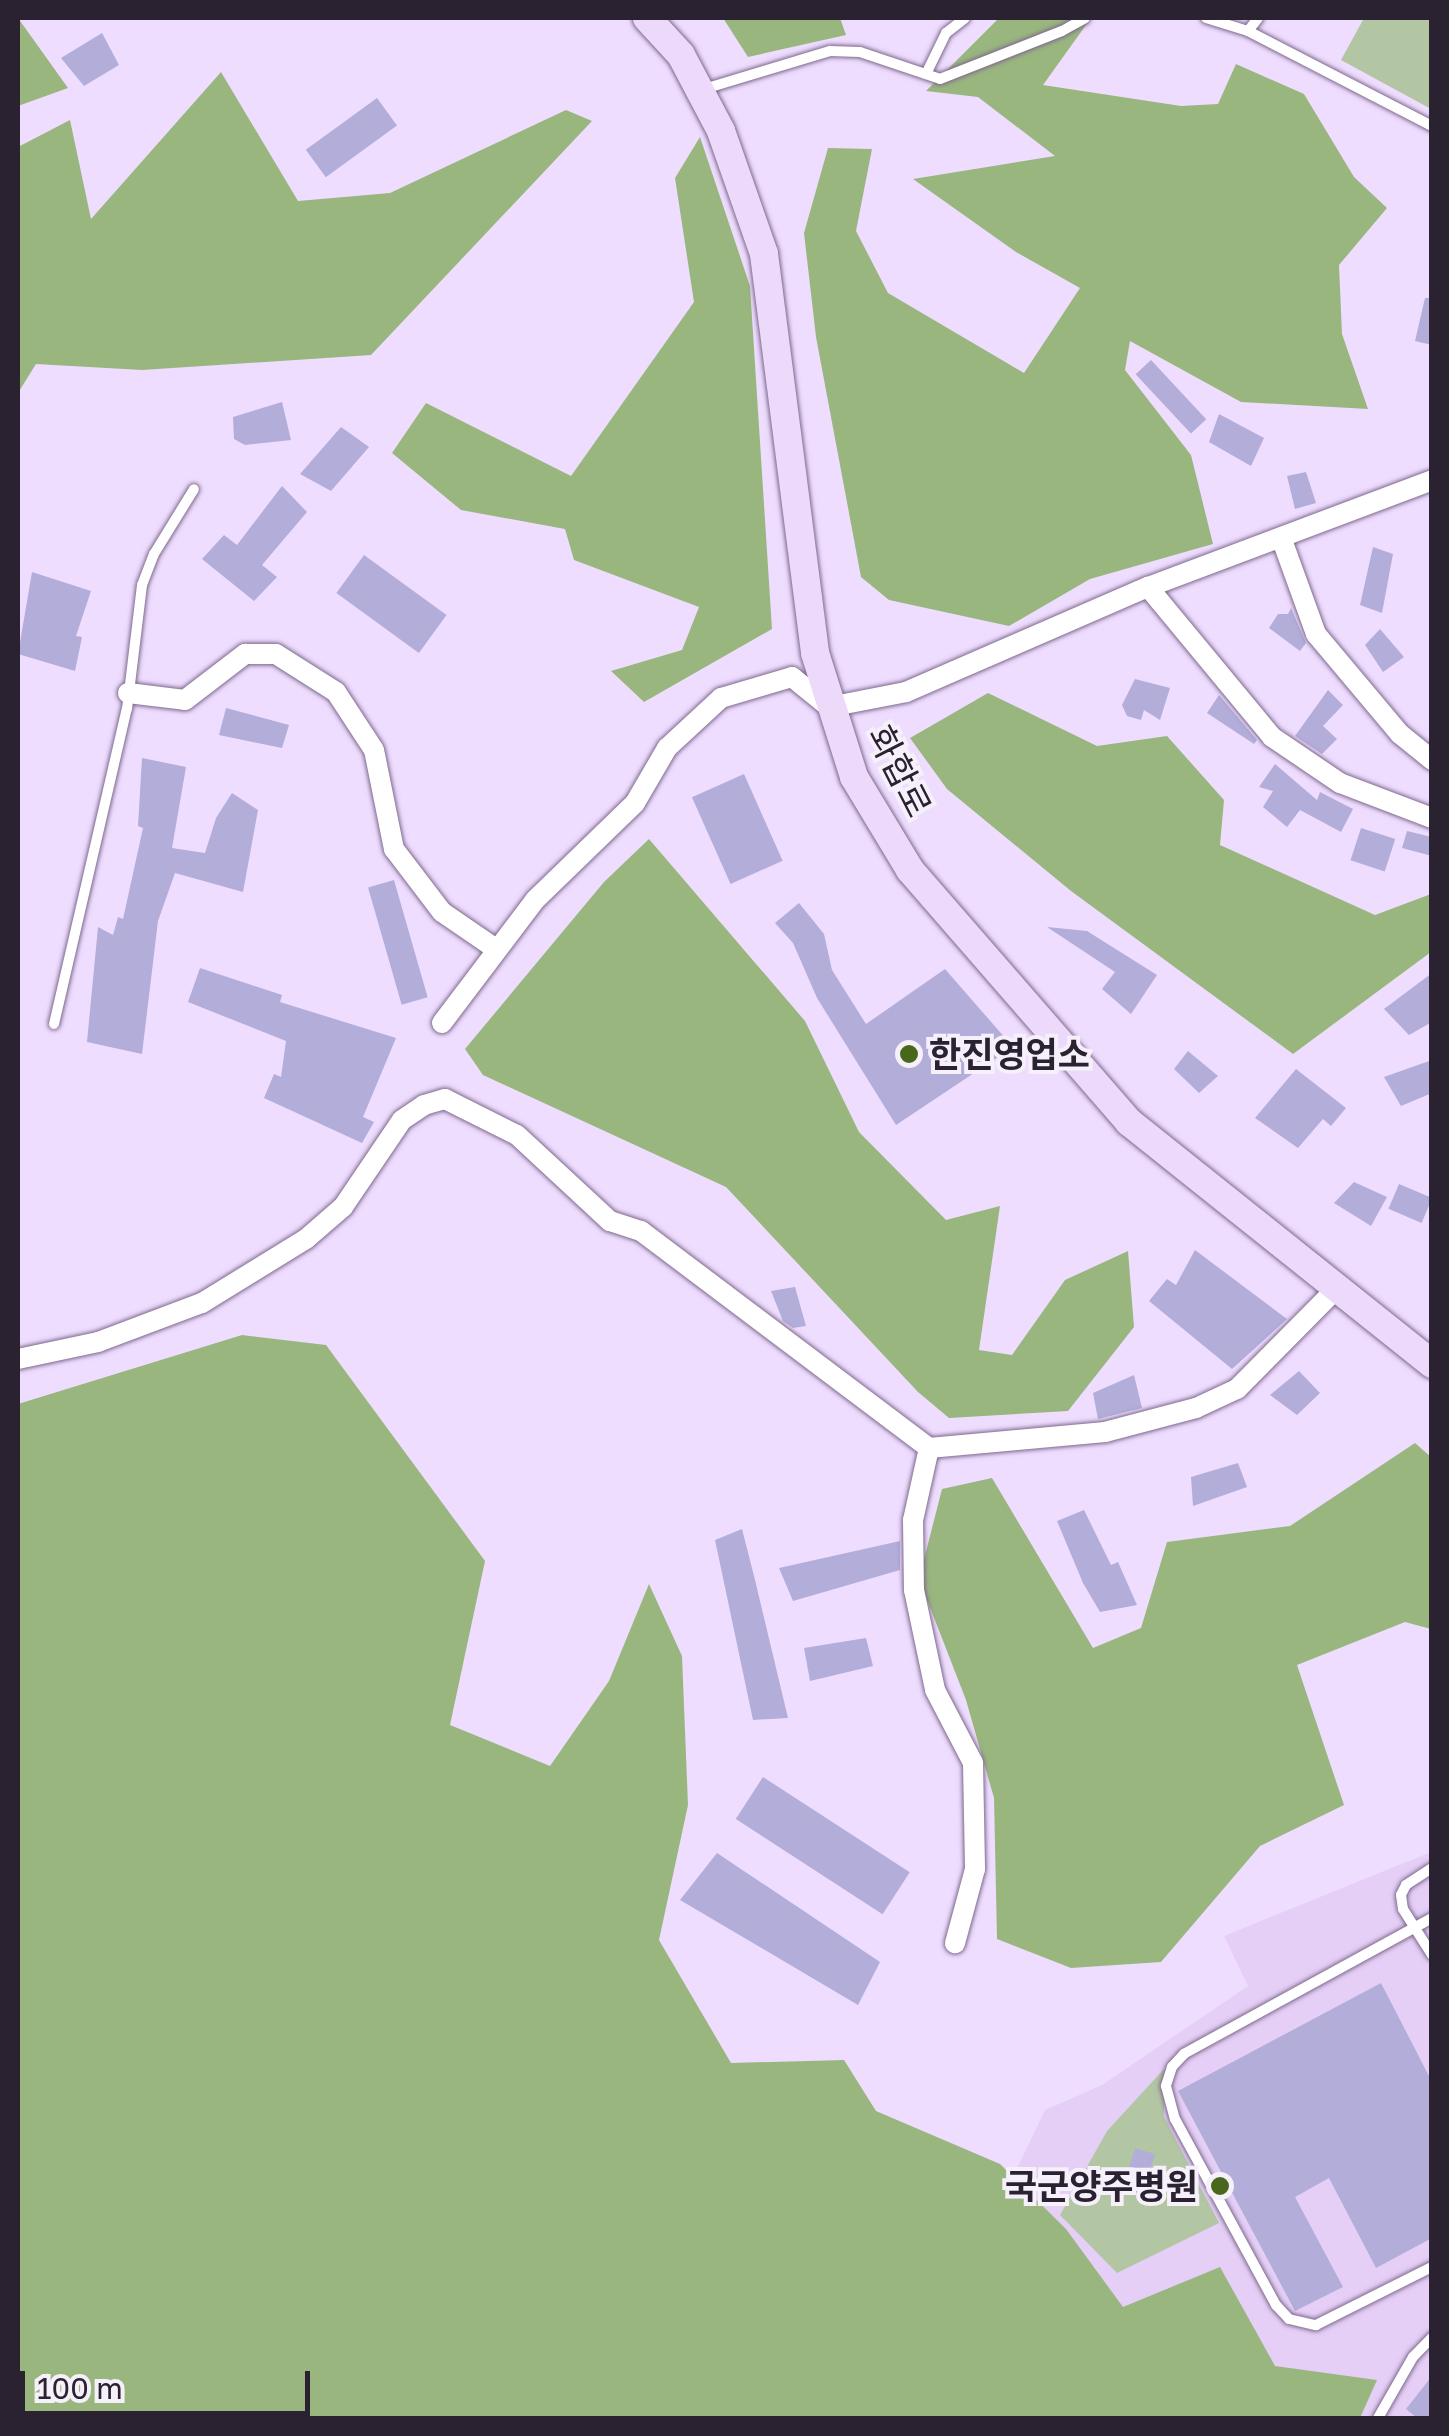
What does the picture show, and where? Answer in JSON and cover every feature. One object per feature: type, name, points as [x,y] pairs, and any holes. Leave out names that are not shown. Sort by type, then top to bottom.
[{"type":"main road","name":"화합로","points":[[647,18],[681,55],[721,131],[764,254],[815,652],[829,707],[854,776],[910,870],[1129,1122],[1432,1364]]},
{"type":"street","points":[[442,1023],[534,900],[635,803],[667,748],[722,698],[792,678],[829,707],[906,692],[1148,586],[1282,540],[1432,480]]},
{"type":"street","points":[[1282,540],[1316,634],[1400,734],[1432,760]]},
{"type":"street","points":[[1148,586],[1272,737],[1340,783],[1432,818]]},
{"type":"street","points":[[128,692],[186,700],[245,654],[276,654],[336,692],[374,750],[394,849],[442,912],[496,950]]},
{"type":"street","points":[[18,1359],[98,1342],[202,1303],[306,1239],[343,1207],[402,1120],[424,1105],[445,1099],[517,1134],[610,1221],[641,1231],[929,1448],[1105,1432],[1196,1408],[1236,1390],[1337,1288]]},
{"type":"street","points":[[929,1448],[913,1520],[914,1590],[936,1690],[973,1763],[975,1869],[955,1943]]},
{"type":"lane","points":[[926,74],[946,32],[965,18]]},
{"type":"lane","points":[[700,91],[830,51],[860,52],[940,79],[1085,18]]},
{"type":"lane","points":[[1206,18],[1248,31],[1432,126]]},
{"type":"lane","points":[[1248,31],[1258,18]]},
{"type":"lane","points":[[54,1024],[128,692],[142,584],[154,554],[194,489]]},
{"type":"lane","points":[[1432,1868],[1402,1890],[1401,1902],[1432,1955]]},
{"type":"lane","points":[[1432,1918],[1184,2054],[1172,2067],[1166,2086],[1175,2120],[1276,2305],[1289,2319],[1316,2325],[1432,2266]]},
{"type":"lane","points":[[1378,2418],[1413,2357],[1432,2336]]},
{"type":"shaded area","name":"국군양주병원","points":[[1431,1852],[1431,2418],[873,2418],[972,2262],[1045,2110],[1102,2085],[1248,1986],[1224,1936]]},
{"type":"green space","points":[[18,18],[68,88],[18,106]]},
{"type":"green space","points":[[723,18],[840,18],[846,35],[748,57]]},
{"type":"green space","points":[[999,18],[1091,18],[1043,85],[1181,106],[1218,104],[1236,64],[1304,94],[1354,177],[1387,208],[1339,265],[1342,334],[1368,409],[1241,402],[1130,341],[1125,370],[1191,455],[1213,544],[1090,579],[1009,626],[889,600],[861,577],[816,337],[804,233],[828,148],[872,149],[856,231],[888,293],[1024,373],[1080,288],[1016,252],[913,179],[1055,156],[978,97],[926,91]]},
{"type":"green space","points":[[1364,18],[1431,18],[1431,109],[1341,60]]},
{"type":"green space","points":[[221,72],[298,201],[390,193],[566,110],[592,121],[371,355],[142,370],[36,364],[18,393],[18,147],[70,120],[91,219]]},
{"type":"green space","points":[[700,137],[750,286],[772,629],[644,702],[611,671],[682,650],[699,607],[574,560],[565,529],[461,510],[392,453],[426,403],[571,476],[694,302],[675,178]]},
{"type":"green space","points":[[988,693],[1097,746],[1167,736],[1224,800],[1220,845],[1375,915],[1431,894],[1431,952],[1293,1054],[1071,891],[947,789],[910,738]]},
{"type":"green space","points":[[649,839],[805,1021],[859,1132],[946,1220],[1000,1206],[979,1350],[1012,1355],[1065,1280],[1128,1251],[1134,1327],[1068,1411],[949,1418],[918,1392],[726,1187],[483,1075],[465,1049],[604,882]]},
{"type":"green space","points":[[242,1335],[326,1345],[485,1561],[450,1725],[550,1766],[609,1681],[649,1584],[682,1656],[688,1805],[659,1940],[731,2063],[844,2060],[876,2111],[1000,2164],[1066,2229],[1123,2307],[1220,2267],[1275,2366],[1377,2380],[1360,2418],[18,2418],[18,1404]]},
{"type":"green space","points":[[1415,1443],[1431,1457],[1431,1629],[1405,1622],[1297,1665],[1344,1805],[1260,1846],[1161,1962],[1071,1968],[997,1939],[994,1798],[966,1700],[919,1579],[942,1489],[992,1478],[1093,1648],[1141,1628],[1167,1542],[1290,1526]]},
{"type":"green space","points":[[1164,2069],[1164,2117],[1219,2223],[1117,2273],[1060,2215],[1107,2131]]},
{"type":"building","points":[[102,33],[119,65],[84,86],[61,58]]},
{"type":"building","points":[[377,98],[397,126],[326,177],[306,150]]},
{"type":"building","points":[[1425,298],[1432,298],[1432,345],[1415,341]]},
{"type":"building","points":[[1151,360],[1206,419],[1191,434],[1136,374]]},
{"type":"building","points":[[282,402],[291,440],[245,445],[234,439],[233,417]]},
{"type":"building","points":[[1219,414],[1264,438],[1251,466],[1209,442]]},
{"type":"building","points":[[341,427],[369,447],[331,491],[300,474]]},
{"type":"building","points":[[1306,472],[1316,503],[1295,509],[1287,476]]},
{"type":"building","points":[[282,486],[307,512],[262,565],[277,577],[254,601],[202,559],[224,535],[237,545]]},
{"type":"building","points":[[1373,547],[1393,554],[1382,613],[1360,605]]},
{"type":"building","points":[[364,555],[447,615],[419,653],[336,593]]},
{"type":"building","points":[[32,572],[91,591],[76,636],[82,637],[75,671],[18,654]]},
{"type":"building","points":[[1291,608],[1306,643],[1300,651],[1269,628],[1278,614],[1288,614]]},
{"type":"building","points":[[1380,629],[1404,657],[1383,672],[1365,645]]},
{"type":"building","points":[[1135,679],[1170,688],[1160,720],[1144,710],[1141,720],[1127,716],[1122,705]]},
{"type":"building","points":[[1328,690],[1343,705],[1323,726],[1337,739],[1322,754],[1295,736]]},
{"type":"building","points":[[1219,695],[1257,740],[1254,744],[1207,713]]},
{"type":"building","points":[[226,708],[289,725],[282,748],[219,735]]},
{"type":"building","points":[[142,758],[186,767],[172,848],[205,853],[216,818],[232,793],[258,810],[243,892],[175,873],[158,921],[142,1054],[87,1042],[98,927],[113,935],[118,917],[123,919],[143,828],[138,826]]},
{"type":"building","points":[[1275,764],[1317,800],[1320,792],[1353,809],[1341,832],[1300,810],[1287,827],[1263,807],[1273,791],[1259,787]]},
{"type":"building","points":[[744,774],[783,861],[731,884],[692,797]]},
{"type":"building","points":[[1361,828],[1395,839],[1385,871],[1350,860]]},
{"type":"building","points":[[1407,831],[1432,837],[1432,856],[1402,848]]},
{"type":"building","points":[[394,880],[428,997],[402,1005],[368,887]]},
{"type":"building","points":[[799,903],[824,934],[832,970],[866,1024],[945,969],[1013,1047],[896,1125],[817,998],[793,943],[775,923]]},
{"type":"building","points":[[1047,927],[1087,931],[1157,975],[1131,1014],[1102,989],[1115,972]]},
{"type":"building","points":[[200,968],[282,995],[280,1002],[396,1038],[363,1117],[374,1122],[362,1143],[264,1098],[274,1074],[281,1077],[286,1041],[188,1002]]},
{"type":"building","points":[[1432,973],[1432,1022],[1409,1035],[1384,1009]]},
{"type":"building","points":[[1188,1051],[1218,1076],[1199,1093],[1174,1069]]},
{"type":"building","points":[[1432,1060],[1432,1093],[1401,1106],[1384,1077]]},
{"type":"building","points":[[1296,1069],[1346,1108],[1331,1126],[1323,1119],[1298,1148],[1255,1118]]},
{"type":"building","points":[[1354,1182],[1387,1197],[1371,1226],[1334,1203]]},
{"type":"building","points":[[1399,1184],[1432,1198],[1422,1223],[1388,1209]]},
{"type":"building","points":[[1195,1250],[1287,1319],[1232,1369],[1149,1301],[1167,1279],[1176,1285]]},
{"type":"building","points":[[795,1287],[806,1326],[793,1328],[783,1321],[771,1291]]},
{"type":"building","points":[[1299,1371],[1320,1393],[1297,1415],[1270,1395]]},
{"type":"building","points":[[1134,1375],[1142,1408],[1098,1419],[1093,1393]]},
{"type":"building","points":[[1238,1463],[1247,1487],[1193,1506],[1191,1477]]},
{"type":"building","points":[[1084,1510],[1111,1565],[1118,1562],[1137,1605],[1100,1612],[1083,1583],[1057,1521]]},
{"type":"building","points":[[742,1529],[788,1718],[753,1720],[715,1540]]},
{"type":"building","points":[[900,1541],[900,1570],[793,1601],[779,1568]]},
{"type":"building","points":[[866,1638],[873,1666],[810,1681],[804,1648]]},
{"type":"building","points":[[763,1777],[910,1872],[883,1914],[736,1819]]},
{"type":"building","points":[[717,1853],[880,1962],[858,2005],[680,1900]]},
{"type":"building","points":[[1381,1983],[1432,2082],[1432,2238],[1376,2268],[1329,2178],[1295,2197],[1343,2287],[1295,2311],[1178,2091]]},
{"type":"building","points":[[1135,2148],[1155,2154],[1149,2173],[1129,2167]]},
{"type":"building","points":[[1432,2376],[1432,2418],[1417,2418],[1406,2409]]},
{"type":"place","name":"한진영업소","points":[[909,1054]]},
{"type":"place","name":"국군양주병원","points":[[1220,2186]]}]
